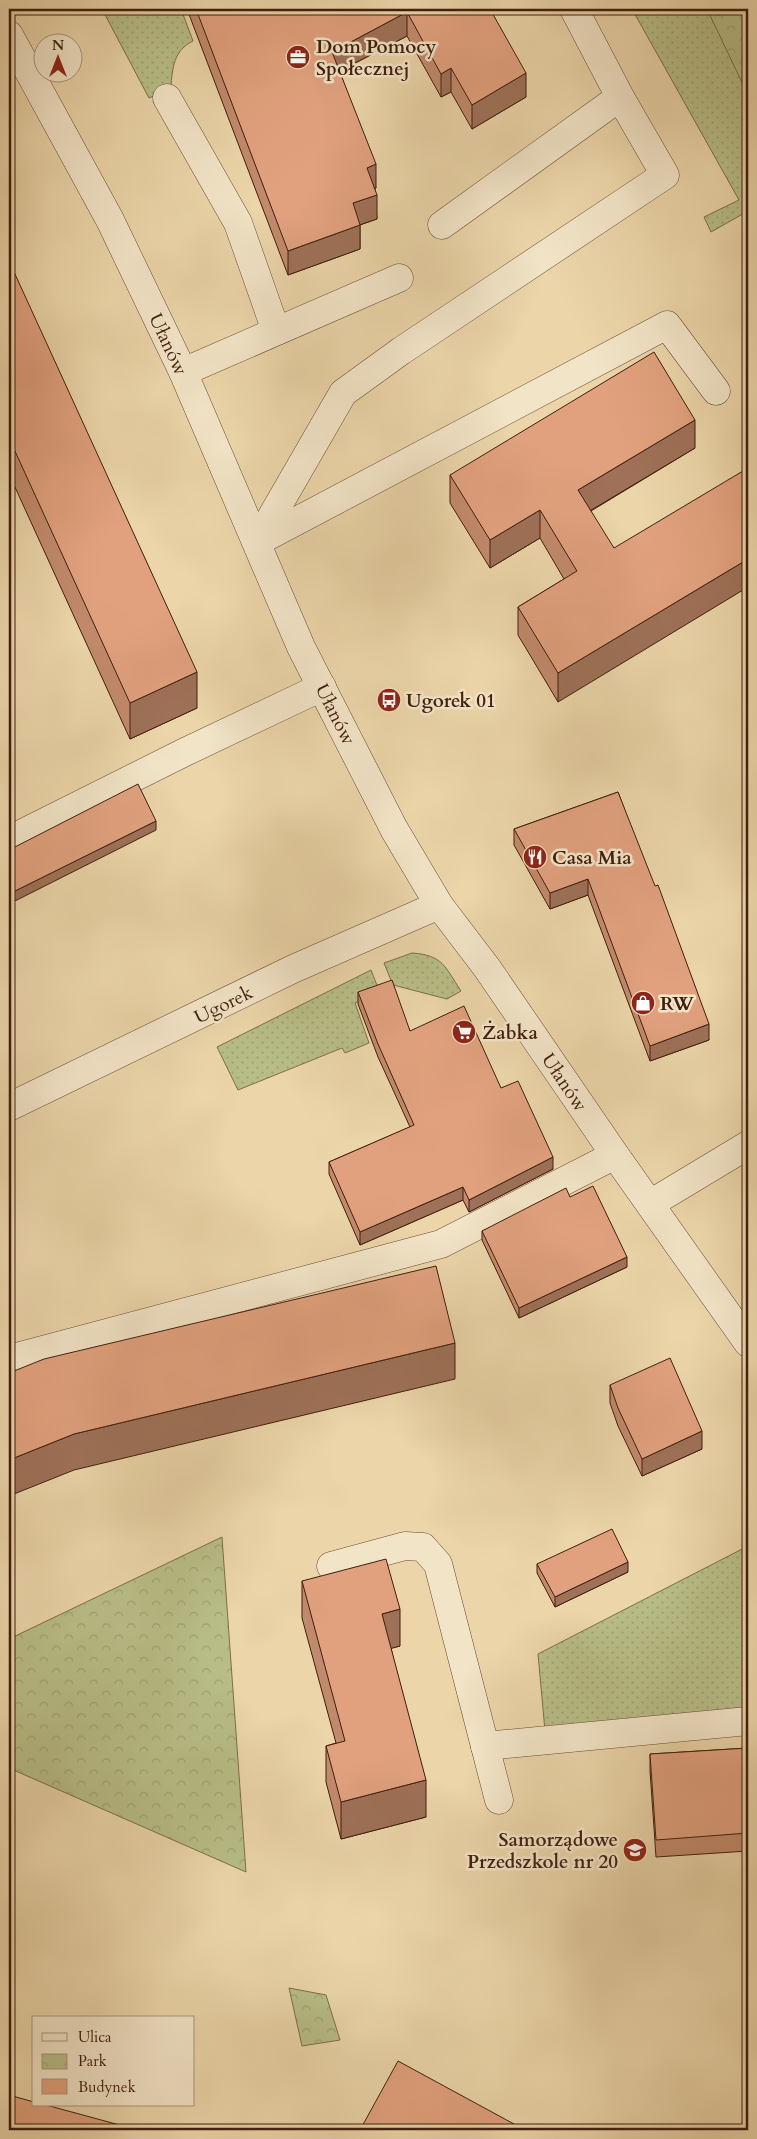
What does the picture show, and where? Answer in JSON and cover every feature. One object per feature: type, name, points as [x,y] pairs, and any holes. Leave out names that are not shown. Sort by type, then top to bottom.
[{"type":"street","points":[[257,542],[343,393],[401,351],[665,175],[620,97],[574,9]]},
{"type":"street","name":"Ułanów","points":[[9,35],[110,220],[183,372],[301,647],[394,829],[439,905],[486,968],[615,1156],[748,1343]]},
{"type":"street","points":[[442,225],[620,97]]},
{"type":"street","points":[[167,98],[238,223],[276,331]]},
{"type":"street","points":[[183,372],[399,278]]},
{"type":"street","points":[[257,542],[667,325],[716,391]]},
{"type":"street","points":[[9,840],[185,752],[322,687]]},
{"type":"street","name":"Ugorek","points":[[9,1107],[293,969],[439,905]]},
{"type":"street","points":[[650,1204],[748,1145]]},
{"type":"street","points":[[9,1359],[442,1244],[615,1156]]},
{"type":"street","points":[[332,1566],[405,1546],[423,1547],[438,1564],[499,1800]]},
{"type":"street","points":[[485,1746],[748,1721]]},
{"type":"green space","points":[[102,9],[181,9],[193,41],[182,49],[175,60],[171,88],[149,98]]},
{"type":"green space","points":[[632,9],[748,9],[748,211],[711,232],[704,217],[739,200]]},
{"type":"green space","points":[[707,9],[748,9],[748,95]]},
{"type":"green space","points":[[412,953],[430,956],[437,960],[447,969],[461,991],[447,999],[393,985],[384,963]]},
{"type":"green space","points":[[371,970],[380,993],[355,1003],[369,1043],[345,1053],[342,1048],[238,1090],[217,1047]]},
{"type":"green space","points":[[222,1537],[246,1872],[9,1768],[9,1639]]},
{"type":"green space","points":[[748,1546],[748,1713],[546,1742],[538,1654]]},
{"type":"green space","points":[[289,1988],[326,1995],[340,2040],[302,2046]]},
{"type":"building","points":[[196,9],[490,9],[526,73],[472,105],[451,68],[441,74],[407,12],[332,52],[376,164],[367,168],[377,195],[353,203],[360,225],[288,251]]},
{"type":"building","points":[[9,261],[197,672],[130,703],[9,438]]},
{"type":"building","points":[[654,352],[695,420],[578,490],[614,548],[748,468],[748,559],[558,673],[518,607],[577,571],[540,510],[490,540],[450,475]]},
{"type":"building","points":[[138,784],[156,821],[9,894],[9,850]]},
{"type":"building","points":[[618,792],[655,886],[658,885],[709,1024],[650,1046],[588,879],[550,893],[514,829]]},
{"type":"building","points":[[392,980],[410,1031],[464,1006],[501,1088],[518,1081],[553,1157],[469,1200],[463,1187],[360,1232],[329,1162],[414,1125],[378,1044],[358,992]]},
{"type":"building","points":[[593,1186],[627,1257],[519,1308],[482,1231],[566,1188],[570,1197]]},
{"type":"building","points":[[436,1266],[455,1343],[74,1434],[9,1460],[9,1373],[44,1359]]},
{"type":"building","points":[[670,1358],[702,1431],[642,1459],[618,1408],[610,1385]]},
{"type":"building","points":[[612,1529],[628,1562],[555,1597],[537,1564]]},
{"type":"building","points":[[386,1559],[400,1609],[382,1614],[426,1780],[341,1802],[326,1746],[345,1741],[302,1581]]},
{"type":"building","points":[[748,1748],[748,1833],[656,1840],[650,1754]]},
{"type":"building","points":[[398,2061],[525,2130],[360,2130]]},
{"type":"building","points":[[9,2095],[32,2101],[32,2106],[50,2106],[138,2130],[9,2130]]},
{"type":"place","name":"Dom Pomocy Społecznej","points":[[298,57]]},
{"type":"place","name":"Ugorek 01","points":[[389,700]]},
{"type":"place","name":"Casa Mia","points":[[535,857]]},
{"type":"place","name":"RW","points":[[643,1003]]},
{"type":"place","name":"Żabka","points":[[464,1032]]},
{"type":"place","name":"Samorządowe Przedszkole nr 20","points":[[635,1850]]}]
